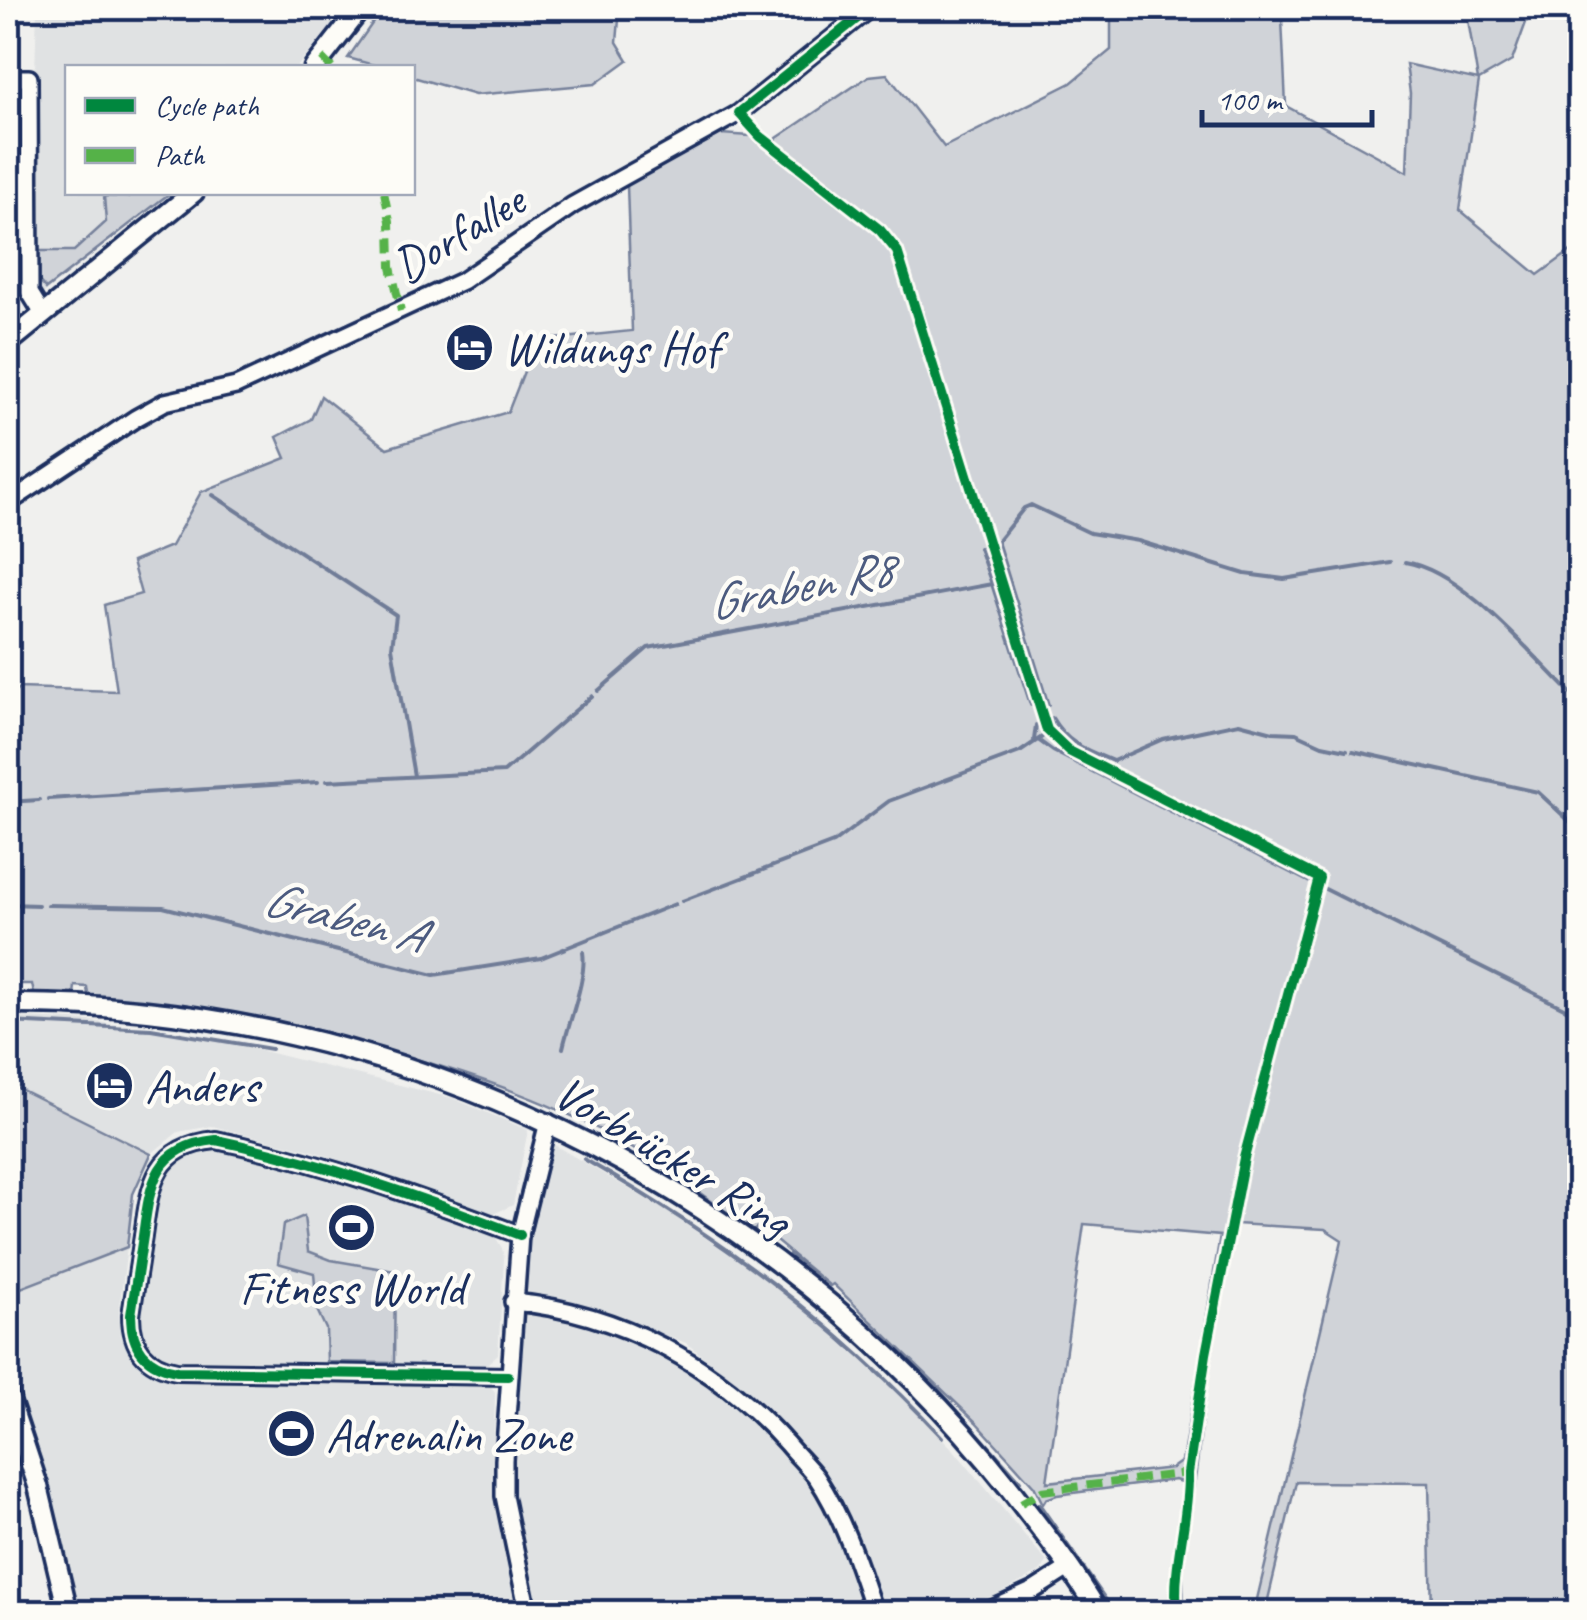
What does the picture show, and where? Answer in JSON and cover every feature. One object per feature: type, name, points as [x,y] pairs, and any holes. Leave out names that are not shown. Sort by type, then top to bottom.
[{"type":"main road","points":[[316,65],[361,8]]},
{"type":"main road","points":[[8,343],[190,195]]},
{"type":"main road","name":"Vorbrücker Ring","points":[[8,1004],[140,1011],[289,1036],[390,1062],[548,1122],[620,1158],[702,1208],[876,1344],[974,1444],[1070,1567],[1098,1612]]},
{"type":"main road","points":[[8,1395],[38,1486],[68,1612]]},
{"type":"street","name":"Dorfallee","points":[[8,503],[165,402],[236,386],[462,280],[573,205],[740,113],[870,8]]},
{"type":"street","points":[[8,78],[29,78],[30,293],[43,314]]},
{"type":"street","points":[[528,1612],[504,1496],[508,1376],[520,1236],[548,1122]]},
{"type":"street","points":[[508,1376],[178,1371],[153,1364],[143,1355],[131,1330],[131,1315],[150,1186],[165,1160],[188,1145],[202,1142],[216,1140],[305,1160],[407,1192],[520,1236]]},
{"type":"street","points":[[514,1302],[591,1319],[679,1353],[718,1378],[758,1412],[816,1477],[857,1558],[874,1612]]},
{"type":"street","points":[[986,1612],[1034,1590],[1070,1567]]},
{"type":"shaded area","points":[[37,8],[346,8],[299,65],[65,65],[65,195],[168,195],[43,294],[36,276]]},
{"type":"shaded area","points":[[383,8],[620,8],[617,42],[628,60],[595,84],[475,95],[415,78],[415,65],[374,65],[348,58]]},
{"type":"shaded area","points":[[1106,8],[1276,8],[1282,19],[1286,106],[1407,172],[1410,93],[1406,64],[1478,80],[1466,8],[1579,8],[1579,27],[1528,17],[1512,61],[1479,80],[1460,210],[1538,275],[1579,245],[1579,1612],[1432,1612],[1429,1483],[1296,1482],[1266,1608],[1264,1612],[1254,1612],[1342,1240],[1325,1229],[1236,1224],[1208,1378],[1183,1574],[1184,1612],[1172,1612],[1181,1482],[1057,1495],[1043,1504],[1034,1486],[976,1422],[833,1284],[830,1286],[758,1226],[753,1232],[676,1176],[601,1130],[489,1082],[324,1034],[207,1010],[88,995],[87,987],[75,986],[74,995],[34,994],[32,984],[8,984],[8,701],[19,688],[117,691],[104,605],[141,594],[132,562],[171,546],[201,492],[286,458],[277,437],[311,419],[321,396],[387,448],[508,412],[536,341],[632,331],[627,185],[721,134],[751,136],[773,149],[777,138],[869,76],[887,74],[944,147],[1071,83],[1111,50],[1111,16]],"holes":[[[1084,1224],[1220,1236],[1182,1461],[1172,1468],[1047,1482]]]},
{"type":"shaded area","points":[[167,195],[46,289],[38,280],[38,251],[74,251],[106,222],[104,196]]},
{"type":"shaded area","points":[[8,1017],[91,1021],[227,1042],[452,1098],[528,1130],[513,1205],[493,1214],[313,1151],[212,1126],[178,1132],[151,1154],[8,1083]]},
{"type":"shaded area","points":[[8,1083],[151,1154],[133,1194],[127,1247],[8,1293]]},
{"type":"shaded area","points":[[215,1143],[309,1164],[479,1225],[494,1235],[504,1259],[498,1354],[487,1364],[168,1362],[148,1349],[137,1330],[134,1308],[149,1200],[166,1162]]},
{"type":"shaded area","points":[[551,1143],[663,1209],[786,1293],[953,1449],[1047,1562],[1040,1572],[994,1596],[945,1612],[883,1612],[864,1555],[825,1473],[766,1406],[686,1343],[596,1309],[529,1293],[520,1275],[543,1149]]},
{"type":"shaded area","points":[[304,1216],[308,1251],[331,1260],[395,1271],[394,1363],[327,1362],[326,1329],[317,1310],[314,1273],[278,1263],[283,1225]]},
{"type":"shaded area","points":[[127,1247],[119,1311],[121,1336],[137,1363],[162,1374],[191,1379],[486,1380],[495,1392],[493,1480],[519,1612],[77,1612],[65,1552],[8,1370],[8,1293]]},
{"type":"shaded area","points":[[530,1309],[591,1326],[674,1359],[753,1417],[809,1483],[849,1561],[865,1612],[535,1612],[509,1464],[517,1318]]},
{"type":"waterway","points":[[213,495],[396,615],[392,647],[414,776]]},
{"type":"waterway","name":"Graben R8","points":[[996,543],[1024,508],[1031,505],[1090,533],[1138,541],[1245,574],[1284,579],[1390,562]]},
{"type":"waterway","points":[[997,541],[1048,705]]},
{"type":"waterway","name":"Graben R8","points":[[598,691],[648,648],[992,584],[979,548]]},
{"type":"waterway","name":"Graben R8","points":[[1405,562],[1452,582],[1475,600],[1580,702]]},
{"type":"waterway","points":[[992,584],[1031,705]]},
{"type":"waterway","name":"Graben R8","points":[[327,781],[504,772],[592,696]]},
{"type":"waterway","name":"Graben A","points":[[1052,718],[1071,740],[1113,761],[1163,739],[1239,723],[1296,733],[1322,745],[1347,750]]},
{"type":"waterway","points":[[1034,740],[1036,725]]},
{"type":"waterway","name":"Graben A","points":[[682,901],[833,843],[889,801],[1020,752],[1042,737]]},
{"type":"waterway","points":[[1038,740],[1310,882]]},
{"type":"waterway","name":"Graben A","points":[[1353,751],[1538,792],[1580,831]]},
{"type":"waterway","name":"Graben R8","points":[[48,799],[318,782]]},
{"type":"waterway","name":"Graben R8","points":[[8,802],[39,800]]},
{"type":"waterway","points":[[1323,888],[1580,1016]]},
{"type":"waterway","name":"Graben A","points":[[8,904],[38,905]]},
{"type":"waterway","name":"Graben A","points":[[47,905],[163,907],[434,975],[541,958],[675,904]]},
{"type":"waterway","points":[[563,1048],[580,987],[583,952]]},
{"type":"waterway","points":[[8,1022],[151,1029],[271,1049]]},
{"type":"waterway","points":[[584,1159],[683,1219],[774,1284],[860,1356],[942,1437]]},
{"type":"waterway","points":[[790,1254],[937,1388],[1020,1481]]},
{"type":"waterway","points":[[1039,1504],[1114,1612]]},
{"type":"waterway","points":[[1070,1603],[1076,1612]]},
{"type":"marked path","points":[[322,58],[329,65]]},
{"type":"marked path","points":[[385,195],[390,221],[391,267],[401,311]]},
{"type":"marked path","points":[[1021,1503],[1042,1491],[1188,1473]]},
{"type":"cycle path","points":[[870,8],[739,113],[760,136],[880,230],[897,251],[1047,730],[1069,751],[1319,878],[1244,1158],[1206,1354],[1188,1473],[1177,1612]]},
{"type":"cycle path","points":[[508,1376],[177,1371],[157,1365],[142,1353],[134,1337],[131,1315],[153,1184],[168,1159],[195,1144],[216,1140],[294,1159],[408,1194],[520,1235]]},
{"type":"place","name":"Wildungs Hof","points":[[469,347]]},
{"type":"place","name":"Anders","points":[[110,1085]]},
{"type":"place","name":"Fitness World","points":[[352,1227]]},
{"type":"place","name":"Adrenalin Zone","points":[[291,1434]]}]
